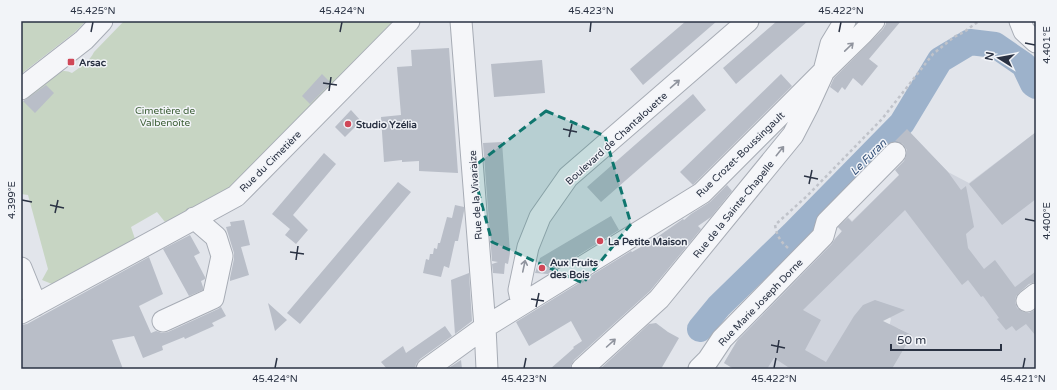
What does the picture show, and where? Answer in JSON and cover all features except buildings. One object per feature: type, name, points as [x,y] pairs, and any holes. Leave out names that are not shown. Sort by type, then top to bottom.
[{"type":"street","points":[[21,89],[84,40],[102,21]]},
{"type":"street","name":"Rue du Cimetière","points":[[28,309],[236,196],[410,21]]},
{"type":"street","name":"Rue de la Vivaraize","points":[[461,21],[487,369]]},
{"type":"street","name":"Boulevard de Chantalouette","points":[[522,304],[519,290],[528,248],[540,217],[568,178],[748,21]]},
{"type":"street","name":"Rue de la Sainte-Chapelle","points":[[582,369],[659,299],[793,135],[824,71],[831,44],[845,21]]},
{"type":"street","name":"Rue Crozet-Boussingault","points":[[427,369],[485,327],[702,193],[864,33],[874,21]]},
{"type":"street","points":[[1020,21],[1024,31],[1036,42]]},
{"type":"street","name":"Rue Marie Joseph Dorne","points":[[710,366],[722,339],[823,236],[827,222],[895,153]]},
{"type":"street","points":[[163,321],[213,298],[222,256],[216,237],[194,218]]},
{"type":"street","points":[[21,268],[28,309]]},
{"type":"path","points":[[788,249],[779,240],[775,225],[806,196],[882,119],[933,54],[954,37],[979,21]]},
{"type":"highlighted area","points":[[546,111],[605,136],[631,224],[583,283],[492,242],[472,168]]},
{"type":"shaded area","points":[[915,119],[916,121],[908,131],[948,172],[969,183],[1036,132],[1036,271],[1014,288],[1036,317],[1036,369],[892,369],[912,335],[898,328],[889,327],[891,319],[888,314],[833,369],[734,369],[724,363],[740,336],[802,271],[842,232],[834,223],[844,213],[852,221],[912,163],[893,143]]},
{"type":"green space","points":[[21,21],[86,21],[74,33],[21,74]]},
{"type":"green space","name":"Cimetière de Valbenoîte","points":[[124,21],[398,21],[232,188],[165,222],[157,212],[131,227],[136,242],[52,284],[42,280],[48,269],[28,195],[21,194],[21,103],[59,72],[66,71],[72,73],[81,66]]},
{"type":"waterway","name":"Le Furan","points":[[700,329],[719,306],[793,234],[902,123],[940,60],[970,42],[995,45],[1024,65],[1033,84],[1036,86]]},
{"type":"place","name":"Arsac","points":[[71,62]]},
{"type":"place","name":"Studio Yzélia","points":[[348,124]]},
{"type":"place","name":"La Petite Maison","points":[[600,241]]},
{"type":"place","name":"Aux Fruits des Bois","points":[[542,268]]}]
